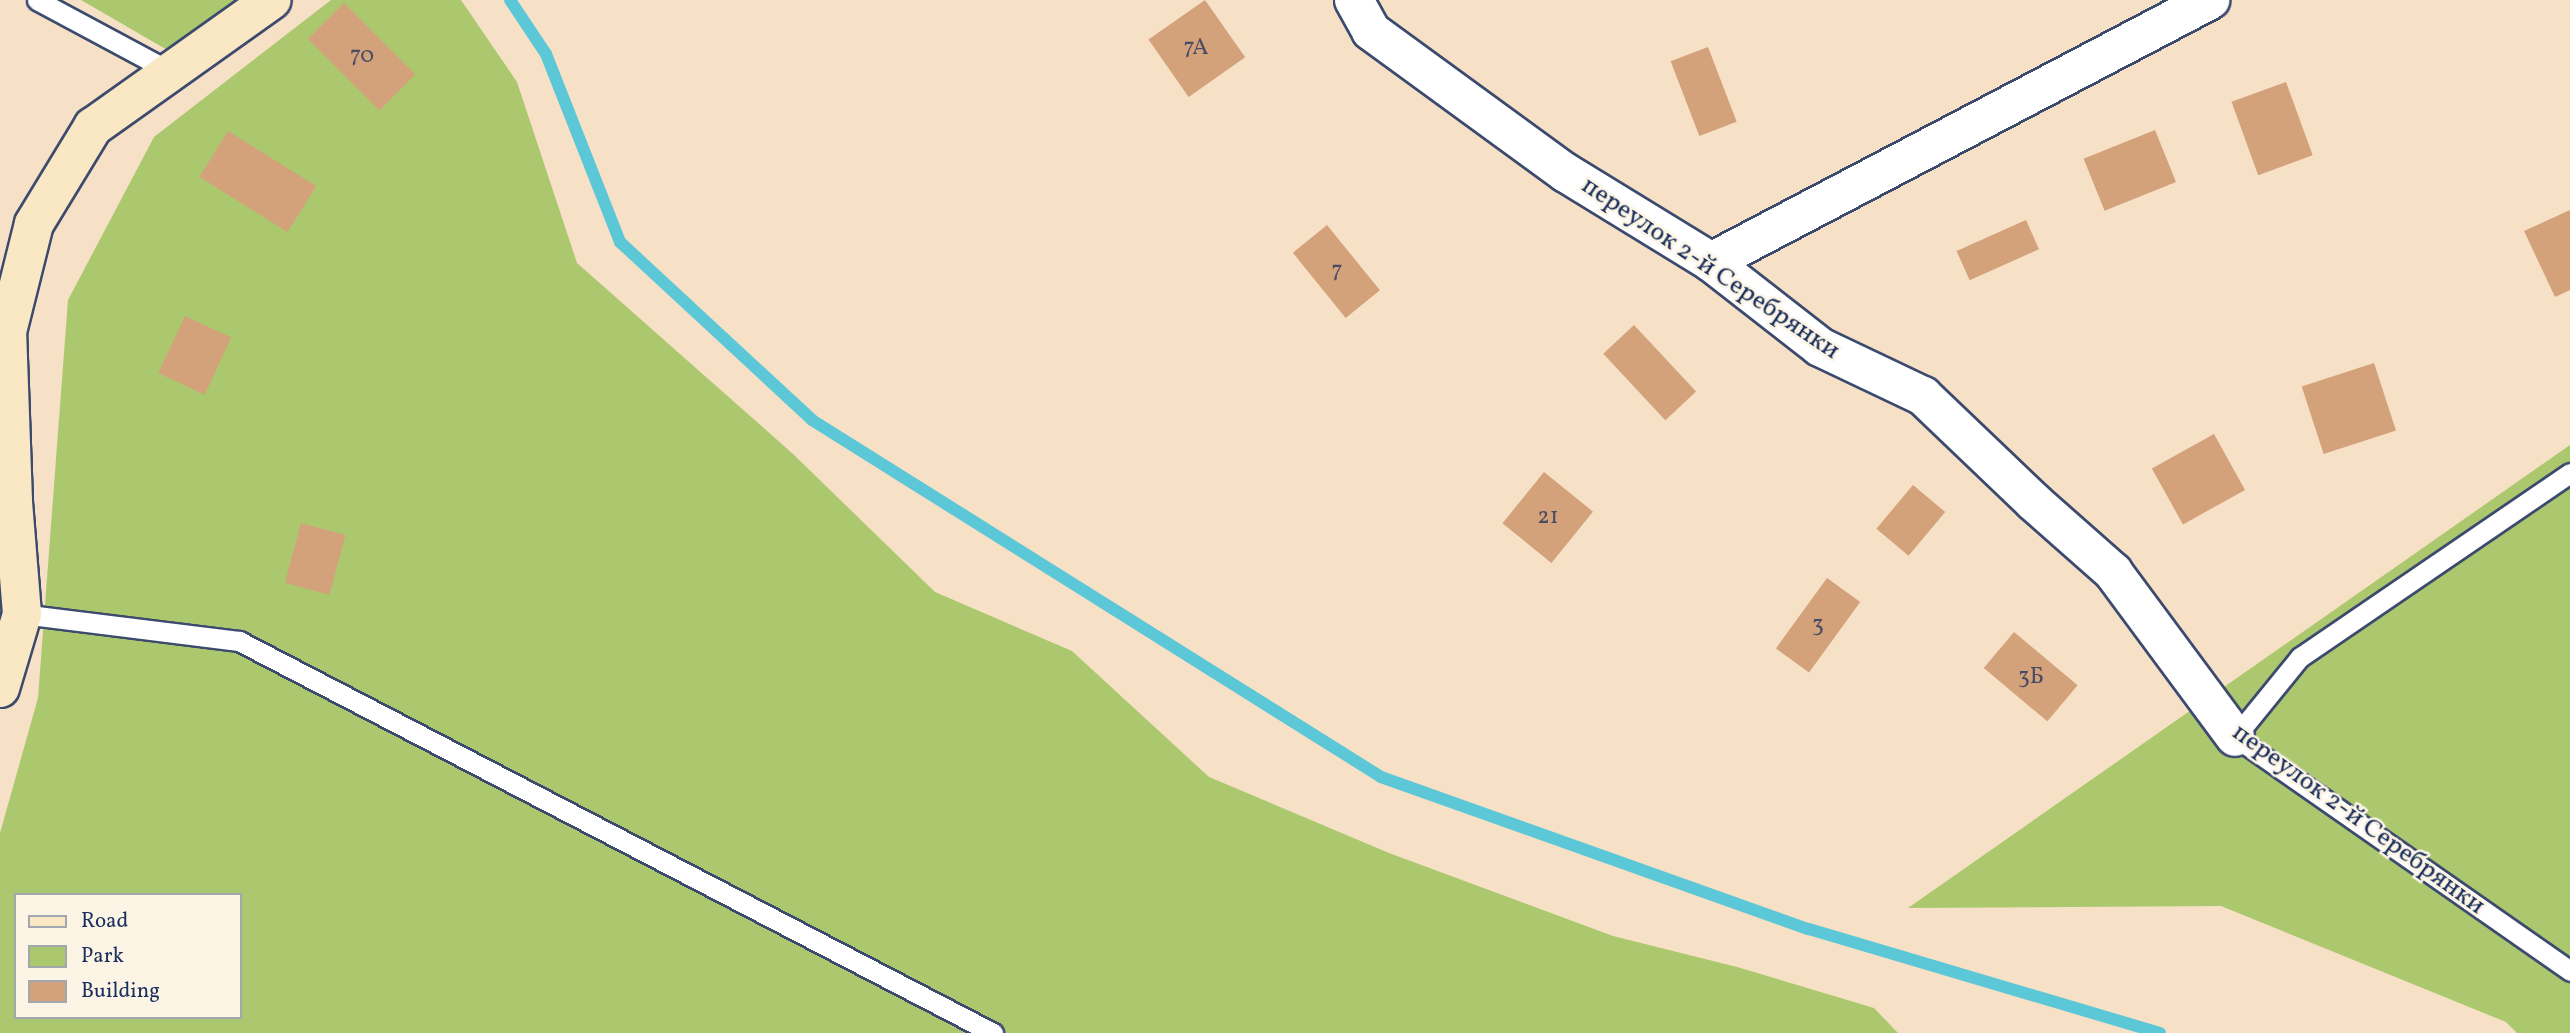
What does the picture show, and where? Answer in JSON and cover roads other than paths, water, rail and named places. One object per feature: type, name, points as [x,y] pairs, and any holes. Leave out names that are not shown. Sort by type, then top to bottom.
[{"type":"street","points":[[0,688],[22,614],[13,501],[7,332],[34,224],[93,127],[271,0]]},
{"type":"street","name":"переулок 2-й Серебрянки","points":[[1353,0],[1371,31],[1566,173],[1711,262],[1820,347],[1923,397],[2113,572],[2235,737]]},
{"type":"street","points":[[1711,262],[2210,0]]},
{"type":"lane","points":[[37,0],[171,72]]},
{"type":"lane","points":[[2235,737],[2300,657],[2570,473]]},
{"type":"lane","points":[[22,614],[239,641],[993,1033]]},
{"type":"lane","name":"переулок 2-й Серебрянки","points":[[2235,737],[2570,971]]},
{"type":"waterway","points":[[510,0],[546,54],[620,242],[812,420],[1381,777],[1809,929],[2160,1033]]}]
